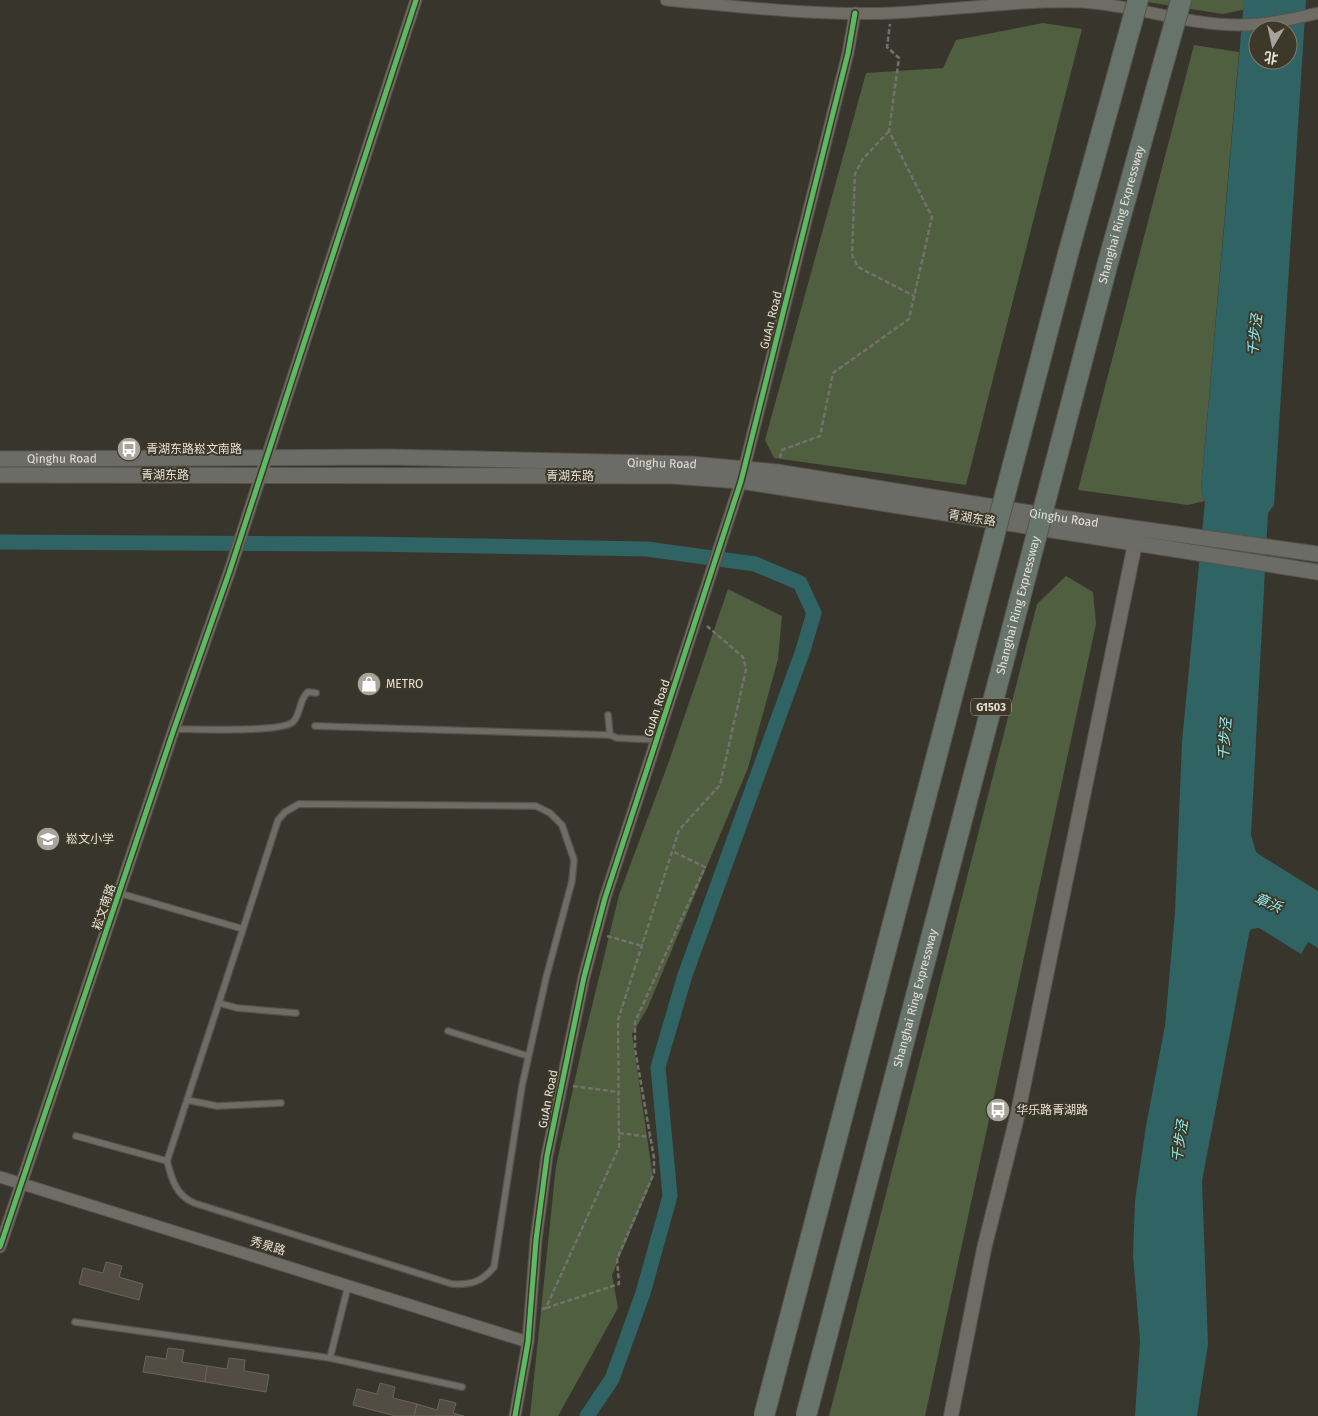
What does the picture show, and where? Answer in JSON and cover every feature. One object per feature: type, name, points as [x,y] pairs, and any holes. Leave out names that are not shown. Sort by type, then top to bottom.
[{"type":"highway","points":[[764,1416],[1062,274],[1138,0]]},
{"type":"highway","name":"Shanghai Ring Expressway","points":[[806,1416],[1107,266],[1181,0]]},
{"type":"main road","name":"Qinghu Road","points":[[0,459],[265,460],[390,457],[691,464],[742,475],[777,472],[1136,536],[1207,538],[1318,554]]},
{"type":"main road","name":"青湖东路","points":[[0,475],[742,475],[1136,536]]},
{"type":"main road","points":[[1136,536],[1184,551],[1318,572]]},
{"type":"street","name":"崧文南路","points":[[0,1247],[174,729],[229,573],[416,0]]},
{"type":"street","points":[[666,0],[855,13],[892,13],[1046,1],[1082,2],[1206,22],[1252,25],[1318,13]]},
{"type":"street","name":"GuAn Road","points":[[515,1416],[528,1342],[547,1156],[561,1084],[596,933],[605,898],[742,475],[848,53],[855,13]]},
{"type":"street","points":[[952,1416],[984,1249],[1016,1117],[1136,536]]},
{"type":"street","name":"秀泉路","points":[[0,1177],[528,1342]]},
{"type":"lane","points":[[174,729],[268,729],[286,727],[298,716],[304,695],[308,692],[316,693]]},
{"type":"lane","points":[[608,715],[610,735]]},
{"type":"lane","points":[[316,726],[610,735],[617,738],[657,740]]},
{"type":"lane","points":[[299,804],[536,806],[550,813],[562,825],[574,860],[567,906],[546,978],[528,1056],[513,1139],[494,1266],[485,1278],[468,1285],[452,1284],[184,1199],[176,1189],[167,1161],[219,1003],[278,820],[285,812],[299,804]]},
{"type":"lane","points":[[119,893],[243,929]]},
{"type":"lane","points":[[219,1003],[237,1008],[296,1013]]},
{"type":"lane","points":[[448,1031],[528,1056]]},
{"type":"lane","points":[[187,1100],[217,1106],[281,1103]]},
{"type":"lane","points":[[76,1136],[167,1161]]},
{"type":"lane","points":[[330,1358],[348,1286]]},
{"type":"lane","points":[[75,1322],[330,1358],[462,1387]]},
{"type":"path","points":[[777,472],[782,450],[820,436],[833,373],[909,318],[932,217],[889,132],[899,58],[887,47],[892,13]]},
{"type":"path","points":[[889,132],[862,160],[856,174],[852,255],[858,267],[914,296]]},
{"type":"path","points":[[546,1308],[619,1147],[618,1020],[680,830],[720,785],[746,669],[743,657],[697,617]]},
{"type":"path","points":[[530,1310],[546,1308],[619,1284],[617,1259],[654,1173],[654,1158],[635,1049],[635,1022],[704,867],[672,852]]},
{"type":"path","points":[[596,933],[642,946]]},
{"type":"path","points":[[561,1084],[618,1092]]},
{"type":"path","points":[[619,1133],[650,1137]]},
{"type":"green space","points":[[1134,0],[1288,0],[1223,14]]},
{"type":"green space","points":[[1043,23],[1082,29],[966,485],[774,458],[765,440],[866,73],[943,68],[956,40]]},
{"type":"green space","points":[[1194,45],[1239,52],[1201,490],[1205,501],[1188,505],[1078,490]]},
{"type":"green space","points":[[1066,576],[1093,592],[1096,624],[925,1416],[829,1416],[1037,604]]},
{"type":"green space","points":[[728,589],[782,616],[778,659],[748,768],[647,1009],[632,1034],[653,1178],[612,1275],[618,1308],[558,1416],[530,1416],[556,1166],[583,1043],[619,895],[668,764]]},
{"type":"water","points":[[1244,0],[1306,0],[1274,505],[1268,513],[1251,835],[1256,852],[1318,891],[1318,948],[1308,942],[1301,954],[1259,928],[1251,929],[1249,934],[1202,1181],[1208,1344],[1197,1416],[1135,1416],[1140,1341],[1133,1255],[1135,1201],[1146,1126],[1165,1026],[1175,912],[1182,742],[1205,501],[1201,490]]},
{"type":"building","points":[[106,1262],[122,1266],[119,1277],[143,1284],[139,1300],[79,1284],[83,1268],[103,1273]]},
{"type":"building","points":[[168,1348],[184,1350],[182,1362],[207,1366],[205,1382],[143,1372],[146,1356],[166,1359]]},
{"type":"building","points":[[229,1358],[245,1360],[244,1371],[269,1375],[266,1392],[205,1382],[207,1366],[227,1369]]},
{"type":"building","points":[[380,1383],[395,1387],[393,1398],[417,1404],[414,1416],[396,1416],[353,1405],[357,1389],[377,1394]]},
{"type":"building","points":[[440,1399],[456,1403],[453,1413],[464,1416],[414,1416],[417,1404],[437,1410]]},
{"type":"waterway","points":[[0,542],[364,544],[647,549],[755,564],[800,583],[814,613],[803,650],[685,975],[658,1067],[670,1196],[643,1293],[612,1379],[587,1416]]},
{"type":"cycle path","points":[[0,1247],[174,729],[229,573],[416,0]]},
{"type":"cycle path","points":[[515,1416],[528,1342],[536,1240],[547,1156],[584,977],[605,898],[741,481],[848,53],[855,13]]},
{"type":"place","name":"青湖东路崧文南路","points":[[129,449]]},
{"type":"place","name":"METRO","points":[[369,684]]},
{"type":"place","name":"崧文小学","points":[[48,839]]},
{"type":"place","name":"华乐路青湖路","points":[[998,1110]]},
{"type":"water label","name":"千步泾","points":[[1255,335]]},
{"type":"water label","name":"千步泾","points":[[1225,739]]},
{"type":"water label","name":"章浜","points":[[1268,903]]},
{"type":"water label","name":"千步泾","points":[[1180,1141]]}]
